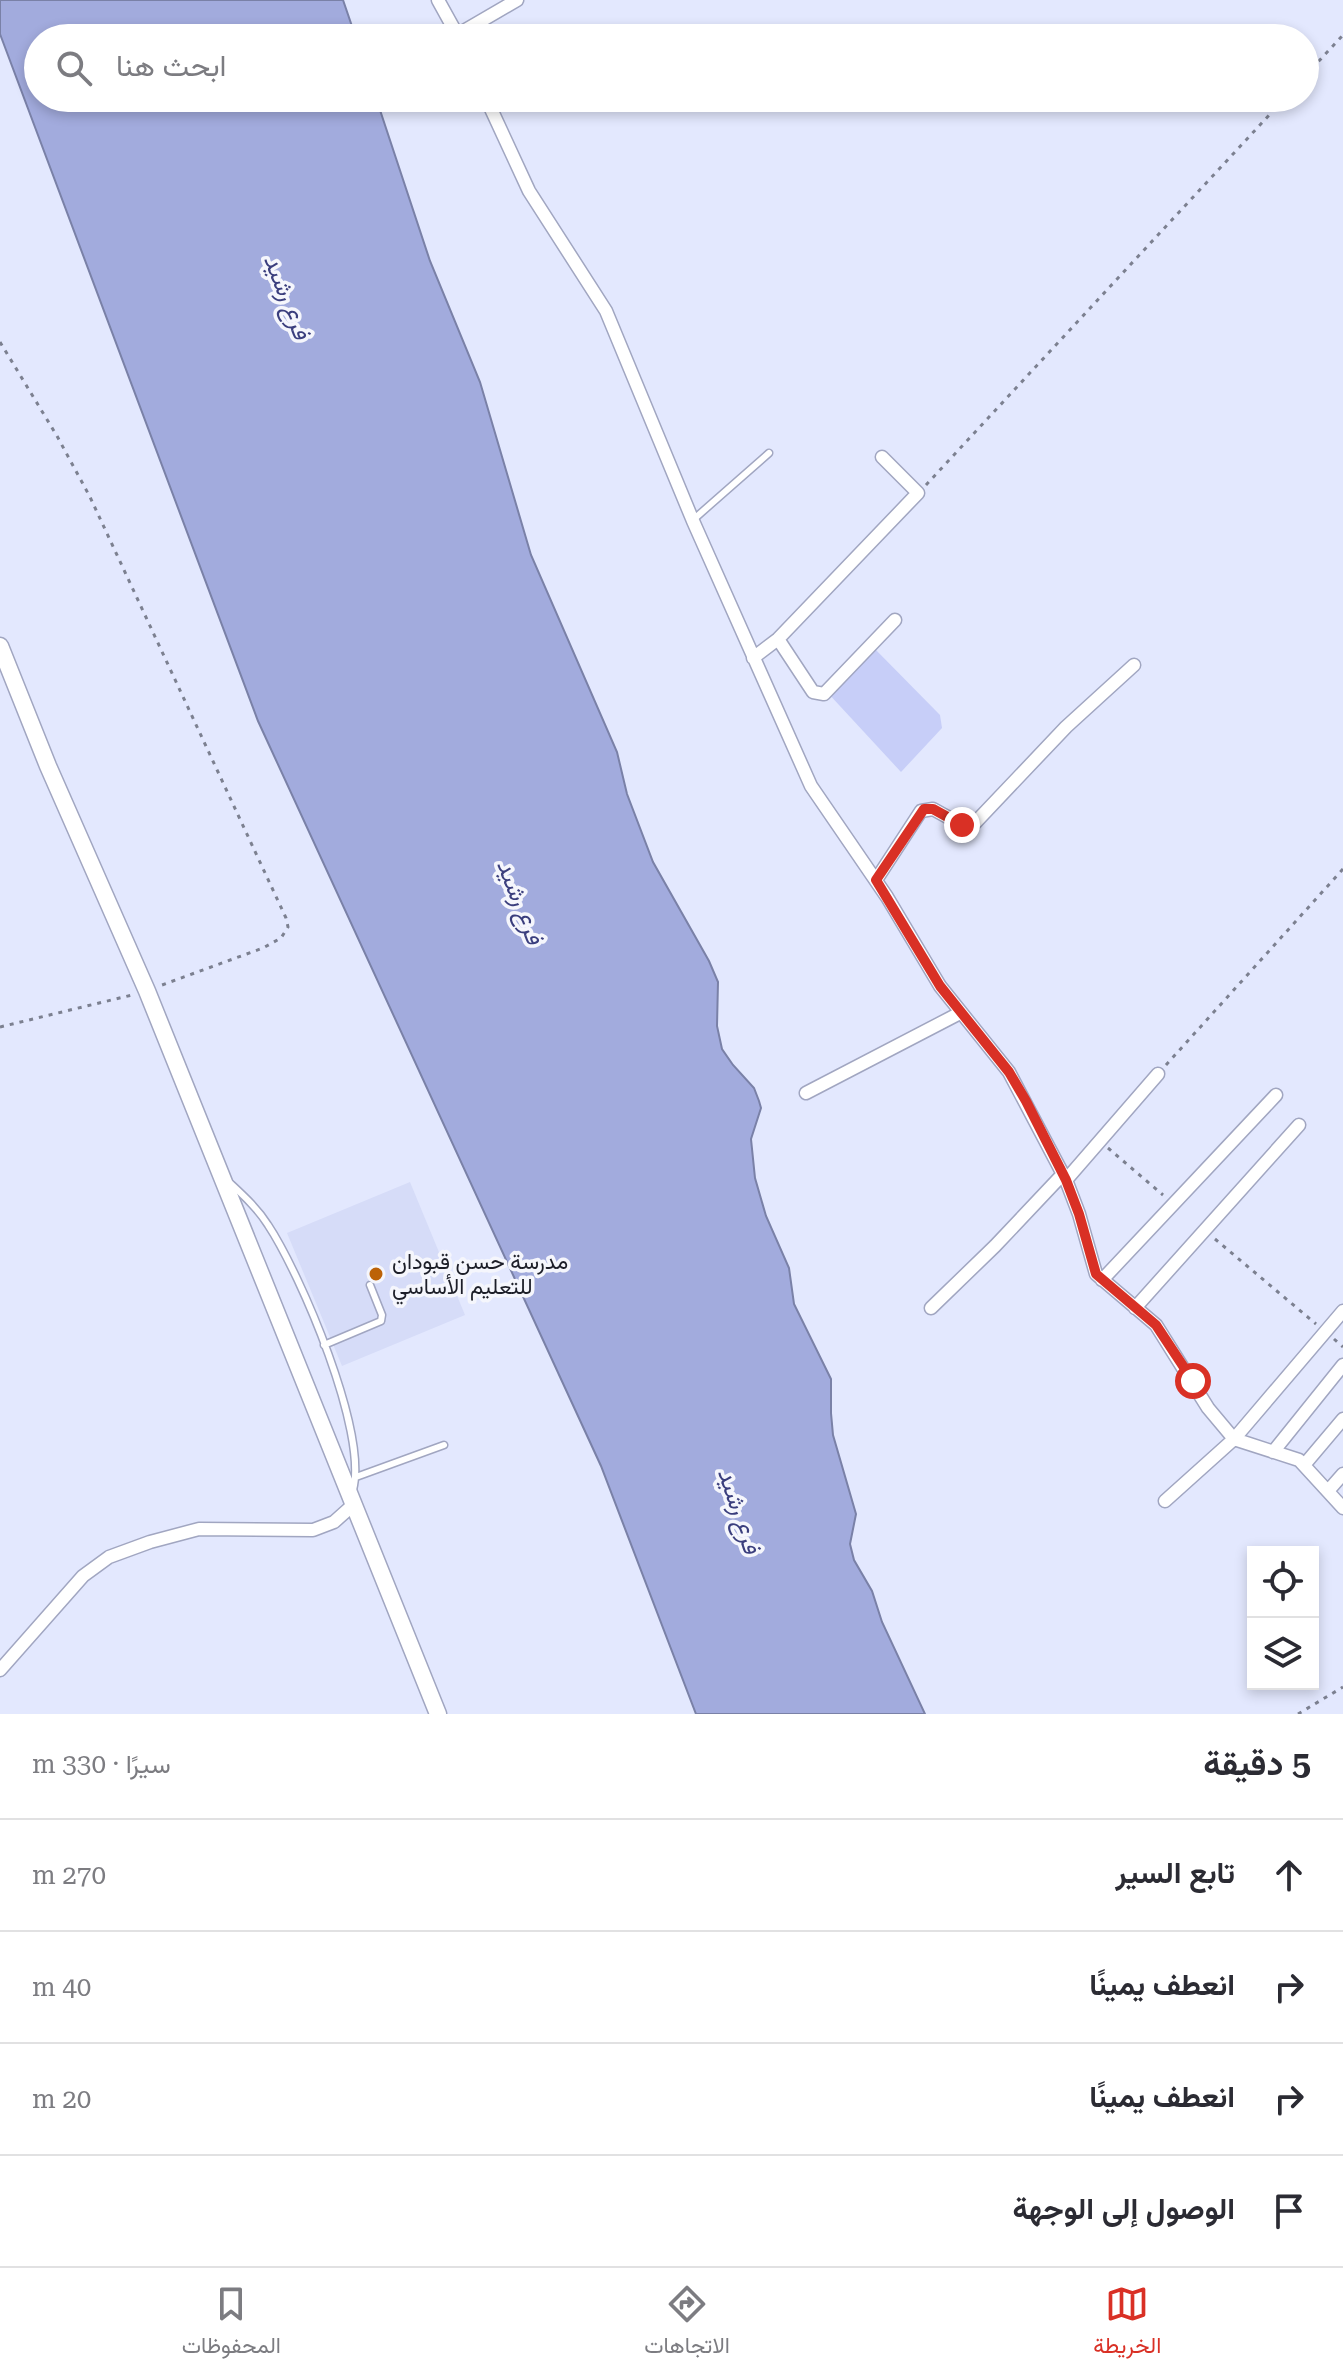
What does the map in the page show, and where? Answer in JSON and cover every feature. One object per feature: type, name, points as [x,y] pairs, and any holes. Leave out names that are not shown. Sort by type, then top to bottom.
[{"type":"street","points":[[438,0],[451,24]]},
{"type":"street","points":[[478,24],[517,0]]},
{"type":"street","points":[[492,112],[529,191],[606,311],[693,521],[811,786],[876,880],[940,986],[1009,1072],[1064,1177],[1079,1214],[1091,1264],[1102,1280],[1165,1336],[1208,1408],[1234,1439],[1305,1464],[1343,1508]]},
{"type":"street","points":[[753,658],[778,639],[918,493],[882,457]]},
{"type":"street","points":[[778,639],[813,692],[819,695],[824,694],[895,620]]},
{"type":"street","points":[[0,646],[48,766],[147,991],[438,1714]]},
{"type":"street","points":[[876,880],[921,811],[933,809],[962,825],[973,825],[1066,727],[1134,665]]},
{"type":"street","points":[[806,1093],[960,1013]]},
{"type":"street","points":[[931,1308],[1099,1141],[1158,1074]]},
{"type":"street","points":[[1102,1280],[1276,1095]]},
{"type":"street","points":[[1135,1308],[1299,1125]]},
{"type":"street","points":[[1165,1501],[1234,1439],[1343,1311]]},
{"type":"street","points":[[1273,1452],[1343,1365]]},
{"type":"street","points":[[1305,1464],[1343,1419]]},
{"type":"street","points":[[1328,1491],[1343,1474]]},
{"type":"street","points":[[0,1670],[83,1576],[109,1557],[173,1534],[199,1529],[313,1530],[334,1522],[352,1501]]},
{"type":"lane","points":[[693,521],[769,453]]},
{"type":"lane","points":[[222,1175],[269,1226],[324,1345],[350,1427],[356,1477],[352,1501]]},
{"type":"lane","points":[[324,1345],[381,1321],[382,1315],[370,1285]]},
{"type":"lane","points":[[356,1477],[444,1445]]},
{"type":"path","points":[[1319,61],[1343,35]]},
{"type":"path","points":[[918,493],[1272,112]]},
{"type":"path","points":[[0,342],[90,497],[286,918],[286,933],[263,948],[147,991],[0,1027]]},
{"type":"path","points":[[1158,1074],[1343,869]]},
{"type":"path","points":[[1099,1141],[1175,1205]]},
{"type":"path","points":[[1204,1230],[1343,1347]]},
{"type":"path","points":[[1298,1714],[1343,1687]]},
{"type":"shaded area","points":[[872,646],[940,715],[942,728],[901,772],[827,692]]},
{"type":"shaded area","name":"مدرسة حسن قبودان للتعليم الأساسي","points":[[410,1182],[465,1315],[342,1366],[287,1233]]},
{"type":"water","points":[[0,0],[343,0],[351,24],[24,24],[24,98],[0,34]]},
{"type":"water","name":"فرع رشيد","points":[[29,112],[381,112],[430,261],[480,382],[531,555],[617,752],[627,794],[653,862],[718,982],[717,1026],[722,1049],[754,1088],[759,1101],[761,1108],[751,1139],[755,1178],[766,1216],[789,1268],[794,1304],[831,1379],[833,1435],[856,1514],[850,1544],[854,1560],[872,1591],[882,1622],[925,1714],[696,1714],[601,1466],[258,721]]},
{"type":"place","name":"مدرسة حسن قبودان للتعليم الأساسي","points":[[376,1274]]},
{"type":"route","points":[[962,825],[933,809],[924,809],[876,880],[940,986],[989,1045],[1026,1101],[1066,1180],[1096,1274],[1156,1325],[1193,1381]]}]
